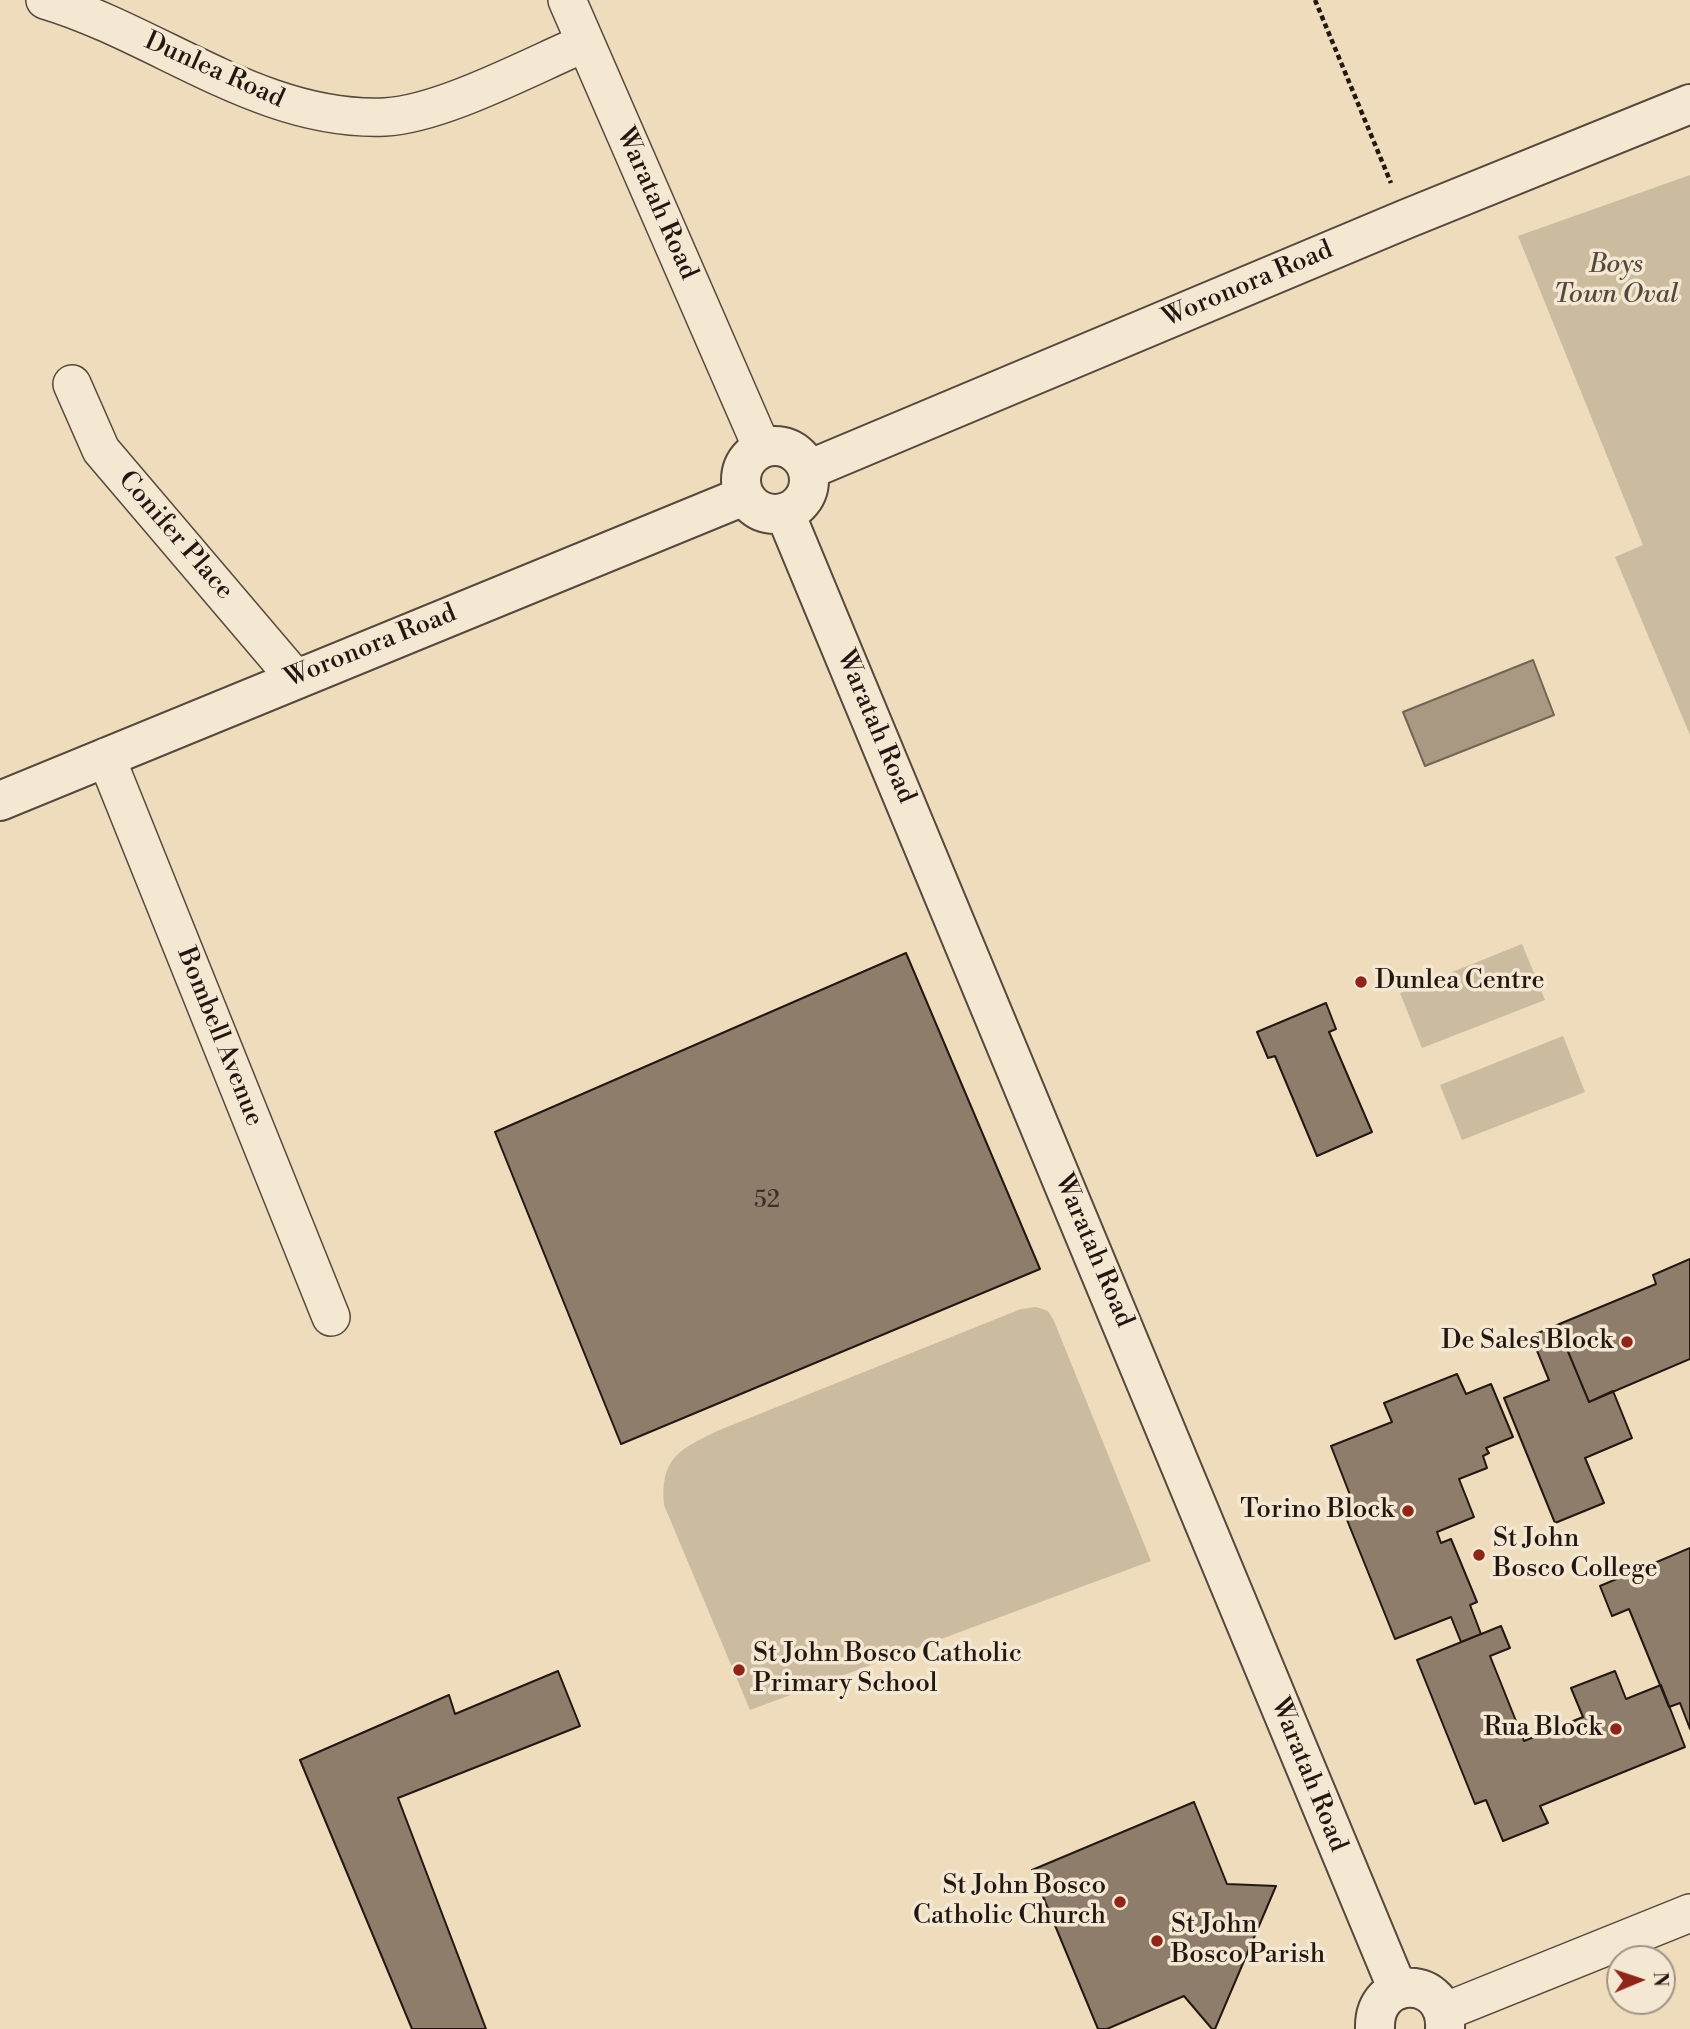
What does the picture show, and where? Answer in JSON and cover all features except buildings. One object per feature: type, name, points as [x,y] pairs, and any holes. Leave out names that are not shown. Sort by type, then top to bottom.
[{"type":"street","name":"Dunlea Road","points":[[45,0],[115,27],[239,86],[298,107],[337,114],[386,117],[435,107],[585,43]]},
{"type":"street","name":"Waratah Road","points":[[567,0],[762,447]]},
{"type":"street","name":"Woronora Road","points":[[808,470],[1406,219],[1690,104]]},
{"type":"street","name":"Conifer Place","points":[[72,384],[101,450],[295,678]]},
{"type":"street","points":[[773,445],[795,452],[808,470],[809,481],[803,501],[785,513],[758,510],[744,496],[741,473],[745,463],[762,447],[773,445]]},
{"type":"street","name":"Woronora Road","points":[[0,801],[744,496]]},
{"type":"street","name":"Waratah Road","points":[[785,513],[1398,1990]]},
{"type":"street","name":"Bombell Avenue","points":[[106,757],[331,1317]]},
{"type":"street","points":[[1375,2029],[1378,2008],[1389,1994],[1398,1990],[1410,1987],[1435,1997],[1444,2021],[1690,1913]]},
{"type":"path","points":[[1314,0],[1406,219]]},
{"type":"green space","name":"Boys Town Oval","points":[[1690,175],[1690,735],[1615,557],[1643,545],[1518,236]]},
{"type":"green space","points":[[1522,944],[1545,1000],[1422,1048],[1400,993]]},
{"type":"green space","points":[[1563,1036],[1585,1092],[1462,1140],[1440,1085]]},
{"type":"green space","points":[[1036,1307],[1048,1311],[1054,1321],[1151,1561],[750,1710],[664,1505],[665,1476],[675,1457],[682,1450],[717,1431],[1021,1309]]},
{"type":"shaded area","points":[[1533,660],[1554,715],[1425,766],[1403,712]]},
{"type":"place","name":"Dunlea Centre","points":[[1361,982]]},
{"type":"place","name":"De Sales Block","points":[[1627,1342]]},
{"type":"place","name":"Torino Block","points":[[1408,1511]]},
{"type":"place","name":"St John Bosco College","points":[[1479,1555]]},
{"type":"place","name":"St John Bosco Catholic Primary School","points":[[739,1670]]},
{"type":"place","name":"Rua Block","points":[[1616,1729]]},
{"type":"place","name":"St John Bosco Catholic Church","points":[[1120,1902]]},
{"type":"place","name":"St John Bosco Parish","points":[[1157,1941]]}]
